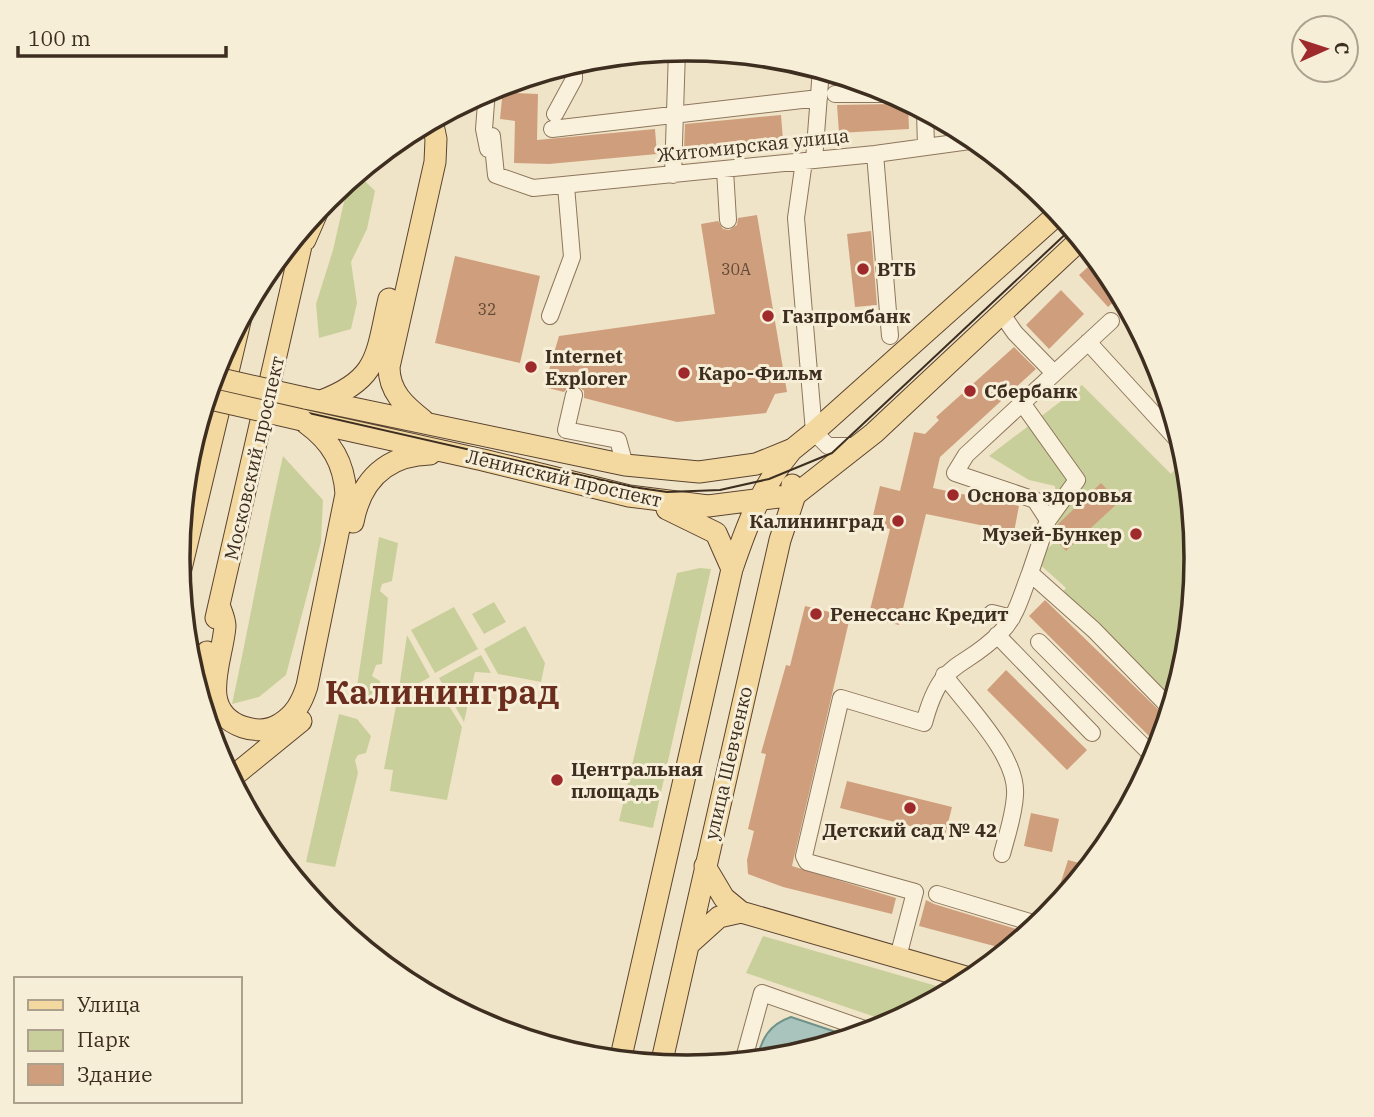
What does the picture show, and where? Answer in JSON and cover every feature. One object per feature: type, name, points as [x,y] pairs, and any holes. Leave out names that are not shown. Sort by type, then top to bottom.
[{"type":"main road","points":[[425,421],[395,393],[389,379],[389,368],[435,162],[434,130]]},
{"type":"main road","points":[[313,399],[356,384],[374,365],[423,159],[422,138]]},
{"type":"main road","name":"Ленинский проспект","points":[[224,380],[625,466],[699,472],[766,466],[814,432],[1051,220]]},
{"type":"main road","points":[[301,252],[306,240]]},
{"type":"main road","name":"Московский проспект","points":[[202,670],[302,244]]},
{"type":"main road","name":"Ленинский проспект","points":[[216,400],[629,496],[708,506],[795,495],[859,446],[1073,246]]},
{"type":"main road","points":[[191,527],[230,364]]},
{"type":"main road","points":[[219,605],[225,624],[216,666],[215,691],[220,708],[239,726],[263,730],[277,726],[301,704],[307,685],[346,494],[345,476],[332,447],[302,420]]},
{"type":"main road","points":[[238,772],[296,727],[310,709],[317,688],[355,508],[372,476],[386,466],[411,455],[457,454]]},
{"type":"main road","points":[[766,466],[791,481],[795,495]]},
{"type":"main road","name":"улица Шевченко","points":[[622,1051],[732,569],[758,500],[766,466]]},
{"type":"main road","name":"улица Шевченко","points":[[663,1055],[780,540],[795,495]]},
{"type":"main road","points":[[629,496],[676,512],[716,533],[732,569]]},
{"type":"main road","points":[[700,716],[737,724]]},
{"type":"main road","points":[[705,866],[724,898],[741,912],[959,975]]},
{"type":"main road","points":[[688,944],[719,917],[741,912]]},
{"type":"street","points":[[673,175],[676,61]]},
{"type":"street","points":[[574,74],[553,121],[673,115],[827,97],[867,95]]},
{"type":"street","points":[[823,80],[827,97],[796,218],[814,432],[822,443],[832,447],[859,446]]},
{"type":"street","points":[[486,104],[484,129],[492,165]]},
{"type":"street","points":[[925,122],[926,147]]},
{"type":"street","points":[[492,136],[492,165]]},
{"type":"street","name":"Житомирская улица","points":[[492,165],[496,175],[533,188],[875,154],[959,142]]},
{"type":"street","points":[[875,154],[890,336]]},
{"type":"street","points":[[725,170],[728,220]]},
{"type":"street","points":[[550,316],[572,257],[566,186]]},
{"type":"street","points":[[1001,313],[1015,333],[1054,373]]},
{"type":"street","points":[[1048,520],[1035,500],[955,473],[966,455],[1111,321]]},
{"type":"street","points":[[1088,342],[1166,428]]},
{"type":"street","points":[[574,395],[566,430],[618,440],[625,466]]},
{"type":"street","points":[[898,957],[915,892],[807,862],[804,856],[841,698],[924,723],[937,685],[944,675],[997,635],[1012,618],[1048,520],[1077,480],[1022,403]]},
{"type":"street","points":[[1030,573],[1094,630],[1163,701]]},
{"type":"street","points":[[992,613],[1012,618]]},
{"type":"street","points":[[997,635],[1092,733]]},
{"type":"street","points":[[1039,642],[1146,749]]},
{"type":"street","points":[[944,675],[1004,753],[1013,775],[1016,795],[1002,854]]},
{"type":"street","points":[[937,894],[1027,921]]},
{"type":"street","points":[[746,1052],[762,993],[856,1026]]},
{"type":"green space","points":[[364,180],[375,191],[367,229],[351,262],[357,303],[351,329],[319,338],[316,304],[333,250],[345,198]]},
{"type":"green space","points":[[1082,385],[1171,474],[1176,468],[1183,526],[1183,591],[1175,656],[1164,696],[1059,596],[1066,588],[1035,560],[1057,540],[1055,486],[1029,480],[989,456]]},
{"type":"green space","points":[[283,456],[323,500],[321,542],[286,675],[259,697],[232,704],[270,518]]},
{"type":"green space","points":[[379,537],[398,543],[392,581],[382,584],[380,591],[388,598],[382,664],[376,665],[372,676],[380,681],[380,689],[360,701],[355,700]]},
{"type":"green space","points":[[700,568],[711,569],[653,828],[619,821],[677,573]]},
{"type":"green space","points":[[494,602],[506,622],[484,634],[472,614]]},
{"type":"green space","points":[[454,607],[478,649],[435,673],[411,630]]},
{"type":"green space","points":[[525,626],[545,663],[541,682],[498,674],[484,649]]},
{"type":"green space","points":[[407,635],[430,677],[398,695]]},
{"type":"green space","points":[[481,655],[491,673],[475,672],[464,722],[439,678]]},
{"type":"green space","points":[[435,683],[462,727],[447,800],[390,791],[393,770],[384,769],[396,706]]},
{"type":"green space","points":[[339,714],[357,719],[371,736],[366,753],[358,755],[355,760],[358,773],[335,867],[306,862]]},
{"type":"green space","points":[[763,936],[939,987],[878,1018],[746,973]]},
{"type":"water","points":[[791,1017],[837,1032],[760,1050],[767,1034],[783,1020]]},
{"type":"building","points":[[515,92],[538,94],[537,140],[655,129],[657,154],[549,164],[514,163],[515,121],[500,119],[502,99],[497,99]]},
{"type":"building","points":[[888,104],[908,114],[909,129],[839,133],[837,105]]},
{"type":"building","points":[[781,115],[783,140],[684,148],[685,124]]},
{"type":"building","points":[[757,215],[787,392],[775,394],[766,413],[677,422],[584,398],[584,391],[577,385],[570,385],[564,392],[544,387],[559,336],[715,314],[701,224],[718,221],[723,229],[729,230],[737,225],[738,218]]},
{"type":"building","name":"ВТБ","points":[[871,231],[877,305],[855,307],[847,234]]},
{"type":"building","points":[[455,256],[540,276],[520,363],[435,343]]},
{"type":"building","points":[[1089,266],[1113,302],[1108,307],[1079,275]]},
{"type":"building","points":[[1061,290],[1084,314],[1049,349],[1026,325]]},
{"type":"building","points":[[1014,347],[1036,369],[940,457],[933,488],[1019,506],[1014,532],[926,514],[899,625],[868,618],[890,529],[871,524],[880,486],[900,491],[914,432],[925,434],[939,420],[936,417]]},
{"type":"building","points":[[1101,483],[1119,502],[1066,551],[1053,537],[1057,525]]},
{"type":"building","points":[[1045,600],[1160,711],[1150,737],[1029,616]]},
{"type":"building","points":[[805,606],[850,617],[792,866],[896,898],[892,914],[783,887],[748,874],[747,860],[754,831],[748,829],[766,754],[761,753],[786,665],[790,666]]},
{"type":"building","points":[[1006,670],[1087,750],[1067,770],[987,690]]},
{"type":"building","points":[[847,781],[952,807],[945,835],[840,808]]},
{"type":"building","points":[[1031,813],[1059,819],[1052,852],[1024,846]]},
{"type":"building","points":[[1068,860],[1079,863],[1061,885]]},
{"type":"building","points":[[926,900],[1018,929],[997,947],[919,926]]},
{"type":"tram line","points":[[219,392],[633,487],[667,492],[720,490],[769,479],[832,453],[1064,235]]},
{"type":"place","name":"ВТБ","points":[[863,269]]},
{"type":"place","name":"Газпромбанк","points":[[768,316]]},
{"type":"place","name":"Internet Explorer","points":[[531,367]]},
{"type":"place","name":"Каро-Фильм","points":[[684,373]]},
{"type":"place","name":"Сбербанк","points":[[970,391]]},
{"type":"place","name":"Основа здоровья","points":[[953,495]]},
{"type":"place","name":"Калининград","points":[[898,521]]},
{"type":"place","name":"Музей-Бункер","points":[[1136,534]]},
{"type":"place","name":"Ренессанс Кредит","points":[[816,614]]},
{"type":"place","name":"Центральная площадь","points":[[557,780]]},
{"type":"place","name":"Детский сад № 42","points":[[910,808]]},
{"type":"district","name":"Калининград","points":[[442,692]]}]
